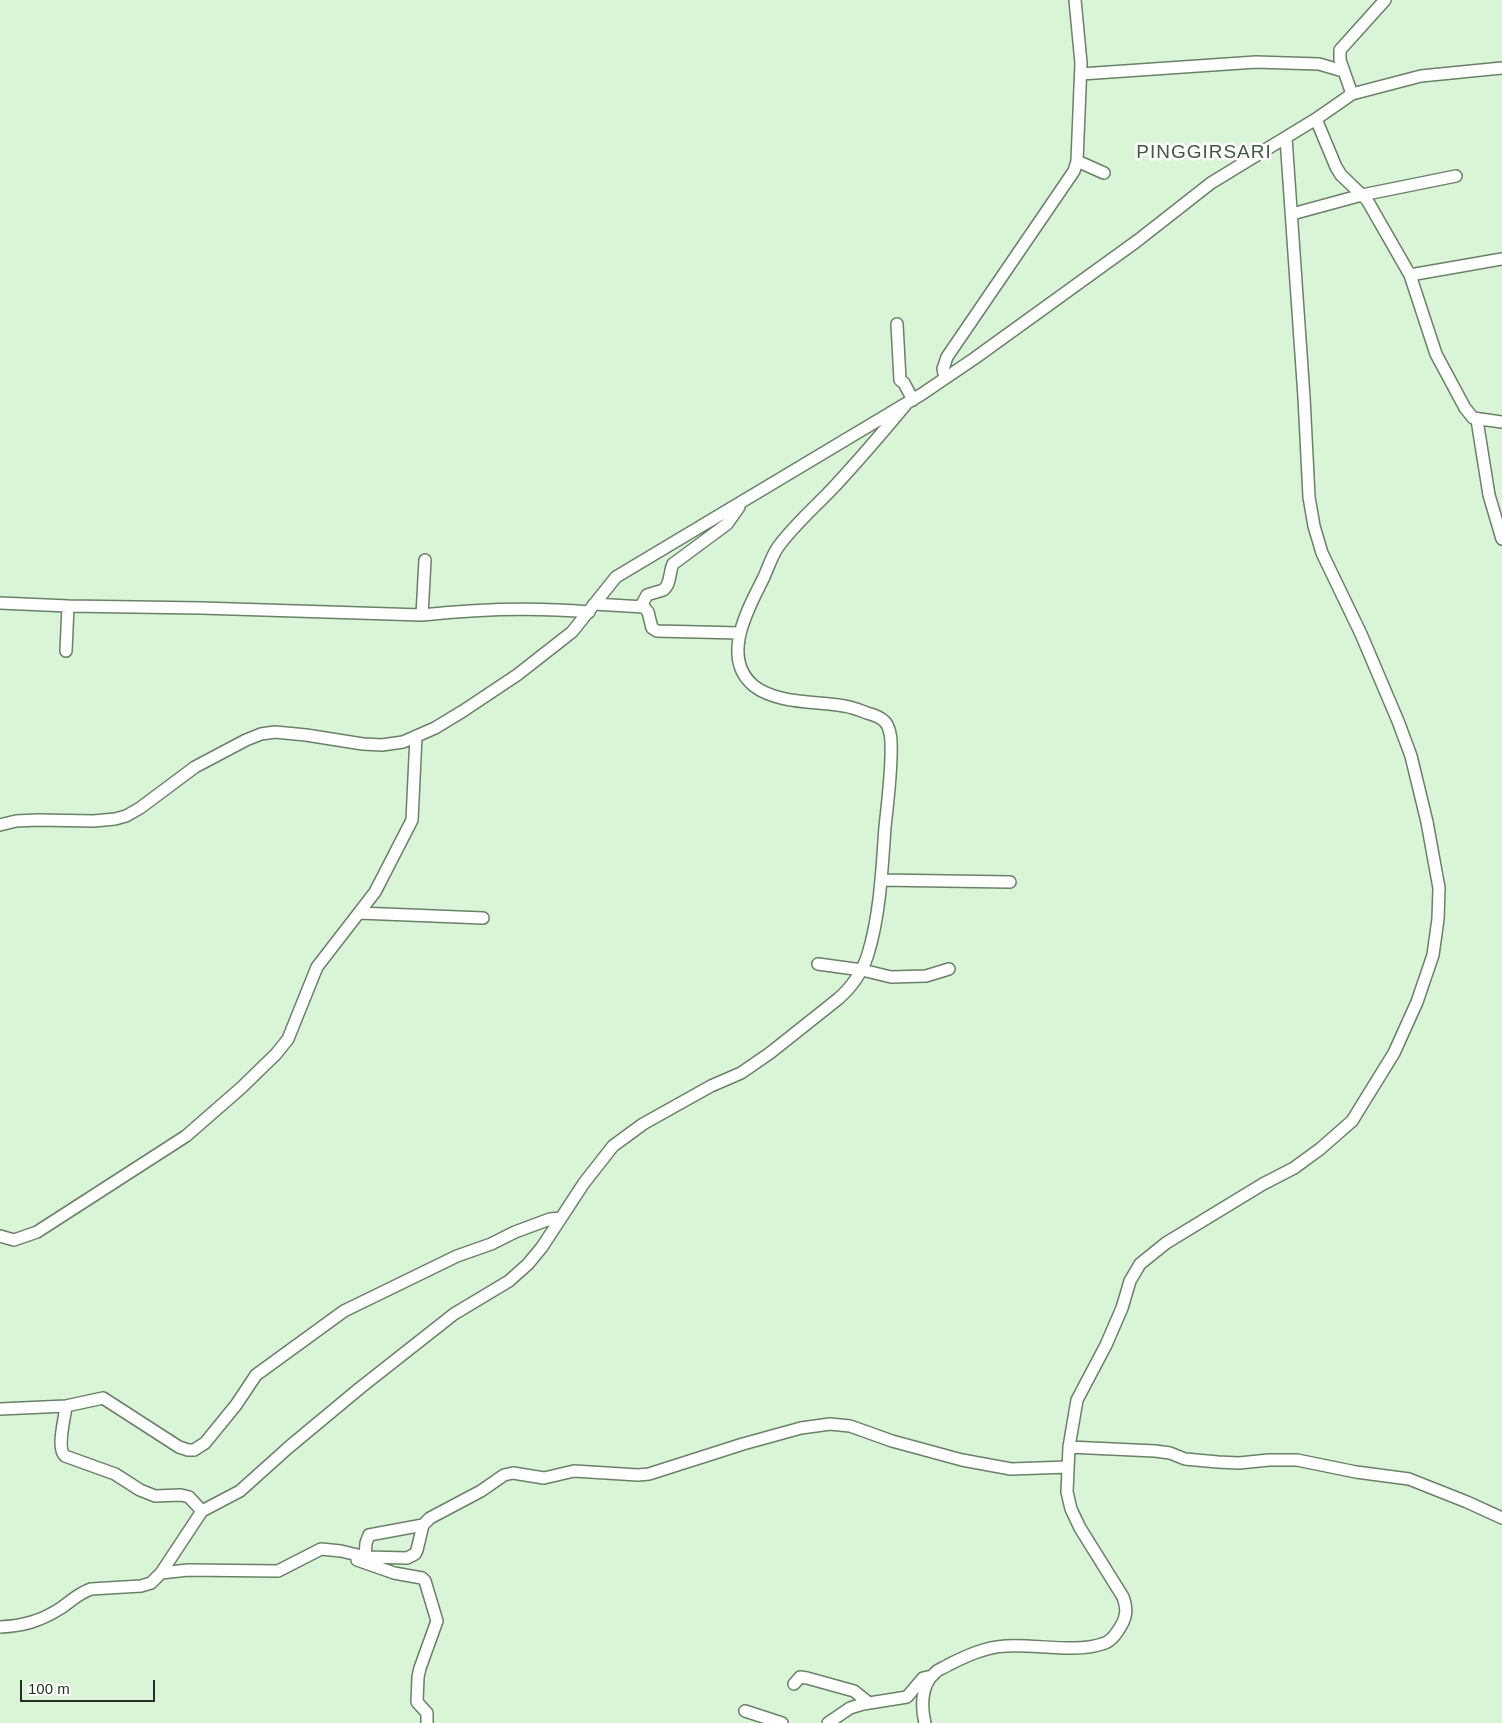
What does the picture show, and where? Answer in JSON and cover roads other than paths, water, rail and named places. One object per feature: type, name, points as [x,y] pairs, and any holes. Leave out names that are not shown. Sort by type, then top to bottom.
[{"type":"street","points":[[945,378],[942,369],[947,357],[1074,171],[1077,161],[1081,74],[1076,0]]},
{"type":"street","points":[[1352,94],[1340,60],[1340,50],[1385,0]]},
{"type":"street","points":[[1081,74],[1256,62],[1319,64],[1343,71]]},
{"type":"street","points":[[0,825],[31,821],[94,821],[126,816],[140,808],[195,767],[261,734],[275,732],[298,734],[382,745],[403,742],[435,728],[517,675],[572,632],[616,577],[910,401],[1137,241],[1211,183],[1286,138],[1352,94],[1421,76],[1502,68]]},
{"type":"street","points":[[1316,119],[1336,168],[1362,195],[1410,275],[1436,354],[1465,408],[1477,420],[1502,422]]},
{"type":"street","points":[[925,1723],[922,1700],[927,1685],[934,1673],[958,1660],[984,1649],[1005,1646],[1078,1648],[1103,1644],[1115,1636],[1124,1622],[1127,1610],[1123,1597],[1085,1538],[1071,1509],[1067,1492],[1068,1468],[1069,1448],[1077,1400],[1106,1345],[1122,1308],[1130,1281],[1140,1264],[1166,1243],[1263,1184],[1294,1168],[1320,1149],[1352,1121],[1394,1053],[1417,1002],[1433,955],[1438,919],[1439,888],[1427,822],[1410,756],[1383,686],[1322,553],[1314,526],[1309,497],[1286,138]]},
{"type":"street","points":[[1077,161],[1104,173]]},
{"type":"street","points":[[1292,214],[1362,195],[1456,176]]},
{"type":"street","points":[[1410,275],[1502,259]]},
{"type":"street","points":[[897,324],[900,380],[904,383],[910,401]]},
{"type":"street","points":[[0,1627],[18,1626],[34,1622],[60,1608],[84,1591],[98,1588],[151,1584],[161,1573],[202,1510],[240,1492],[301,1436],[454,1314],[509,1281],[532,1258],[594,1168],[613,1146],[643,1124],[711,1086],[741,1073],[851,988],[862,970],[868,954],[878,903],[892,740],[886,722],[878,716],[845,706],[790,699],[763,692],[745,676],[740,663],[739,633],[744,615],[776,550],[794,527],[866,453],[910,401]]},
{"type":"street","points":[[1477,420],[1490,495],[1502,539]]},
{"type":"street","points":[[641,606],[647,595],[664,589],[667,586],[673,564],[727,524],[744,502]]},
{"type":"street","points":[[422,615],[425,560]]},
{"type":"street","points":[[0,603],[422,615],[453,612],[641,606],[646,609],[651,626],[657,631],[739,633]]},
{"type":"street","points":[[66,651],[68,606]]},
{"type":"street","points":[[0,1236],[14,1240],[41,1230],[186,1136],[242,1088],[276,1054],[288,1039],[309,982],[317,967],[375,892],[412,820],[416,736]]},
{"type":"street","points":[[880,880],[1010,882]]},
{"type":"street","points":[[360,913],[483,918]]},
{"type":"street","points":[[818,964],[862,970],[891,977],[926,976],[949,969]]},
{"type":"street","points":[[0,1409],[66,1406],[104,1398],[179,1447],[188,1450],[198,1448],[205,1444],[227,1417],[256,1375],[344,1312],[457,1256],[550,1219],[561,1218]]},
{"type":"street","points":[[66,1406],[60,1445],[61,1452],[65,1456],[115,1474],[140,1490],[155,1496],[181,1495],[189,1497],[202,1510]]},
{"type":"street","points":[[161,1573],[188,1570],[278,1571],[316,1551],[334,1550],[364,1557],[410,1557],[417,1550],[423,1525],[430,1518],[481,1491],[504,1475],[513,1473],[544,1478],[574,1471],[649,1474],[801,1428],[830,1424],[850,1426],[892,1441],[962,1460],[1011,1469],[1068,1468]]},
{"type":"street","points":[[1069,1448],[1154,1451],[1170,1453],[1185,1459],[1218,1462],[1240,1463],[1297,1460],[1356,1472],[1410,1479],[1502,1518]]},
{"type":"street","points":[[364,1557],[369,1535],[423,1525]]},
{"type":"street","points":[[316,1551],[357,1560],[394,1573],[422,1578],[425,1581],[437,1618],[418,1677],[417,1702],[427,1713],[427,1723]]},
{"type":"street","points":[[828,1723],[850,1708],[869,1702],[907,1697],[923,1678],[932,1676]]},
{"type":"street","points":[[794,1684],[800,1677],[807,1678],[854,1691],[869,1702]]},
{"type":"street","points":[[745,1711],[782,1723]]},
{"type":"district","name":"PINGGIRSARI","points":[[1204,153]]}]
